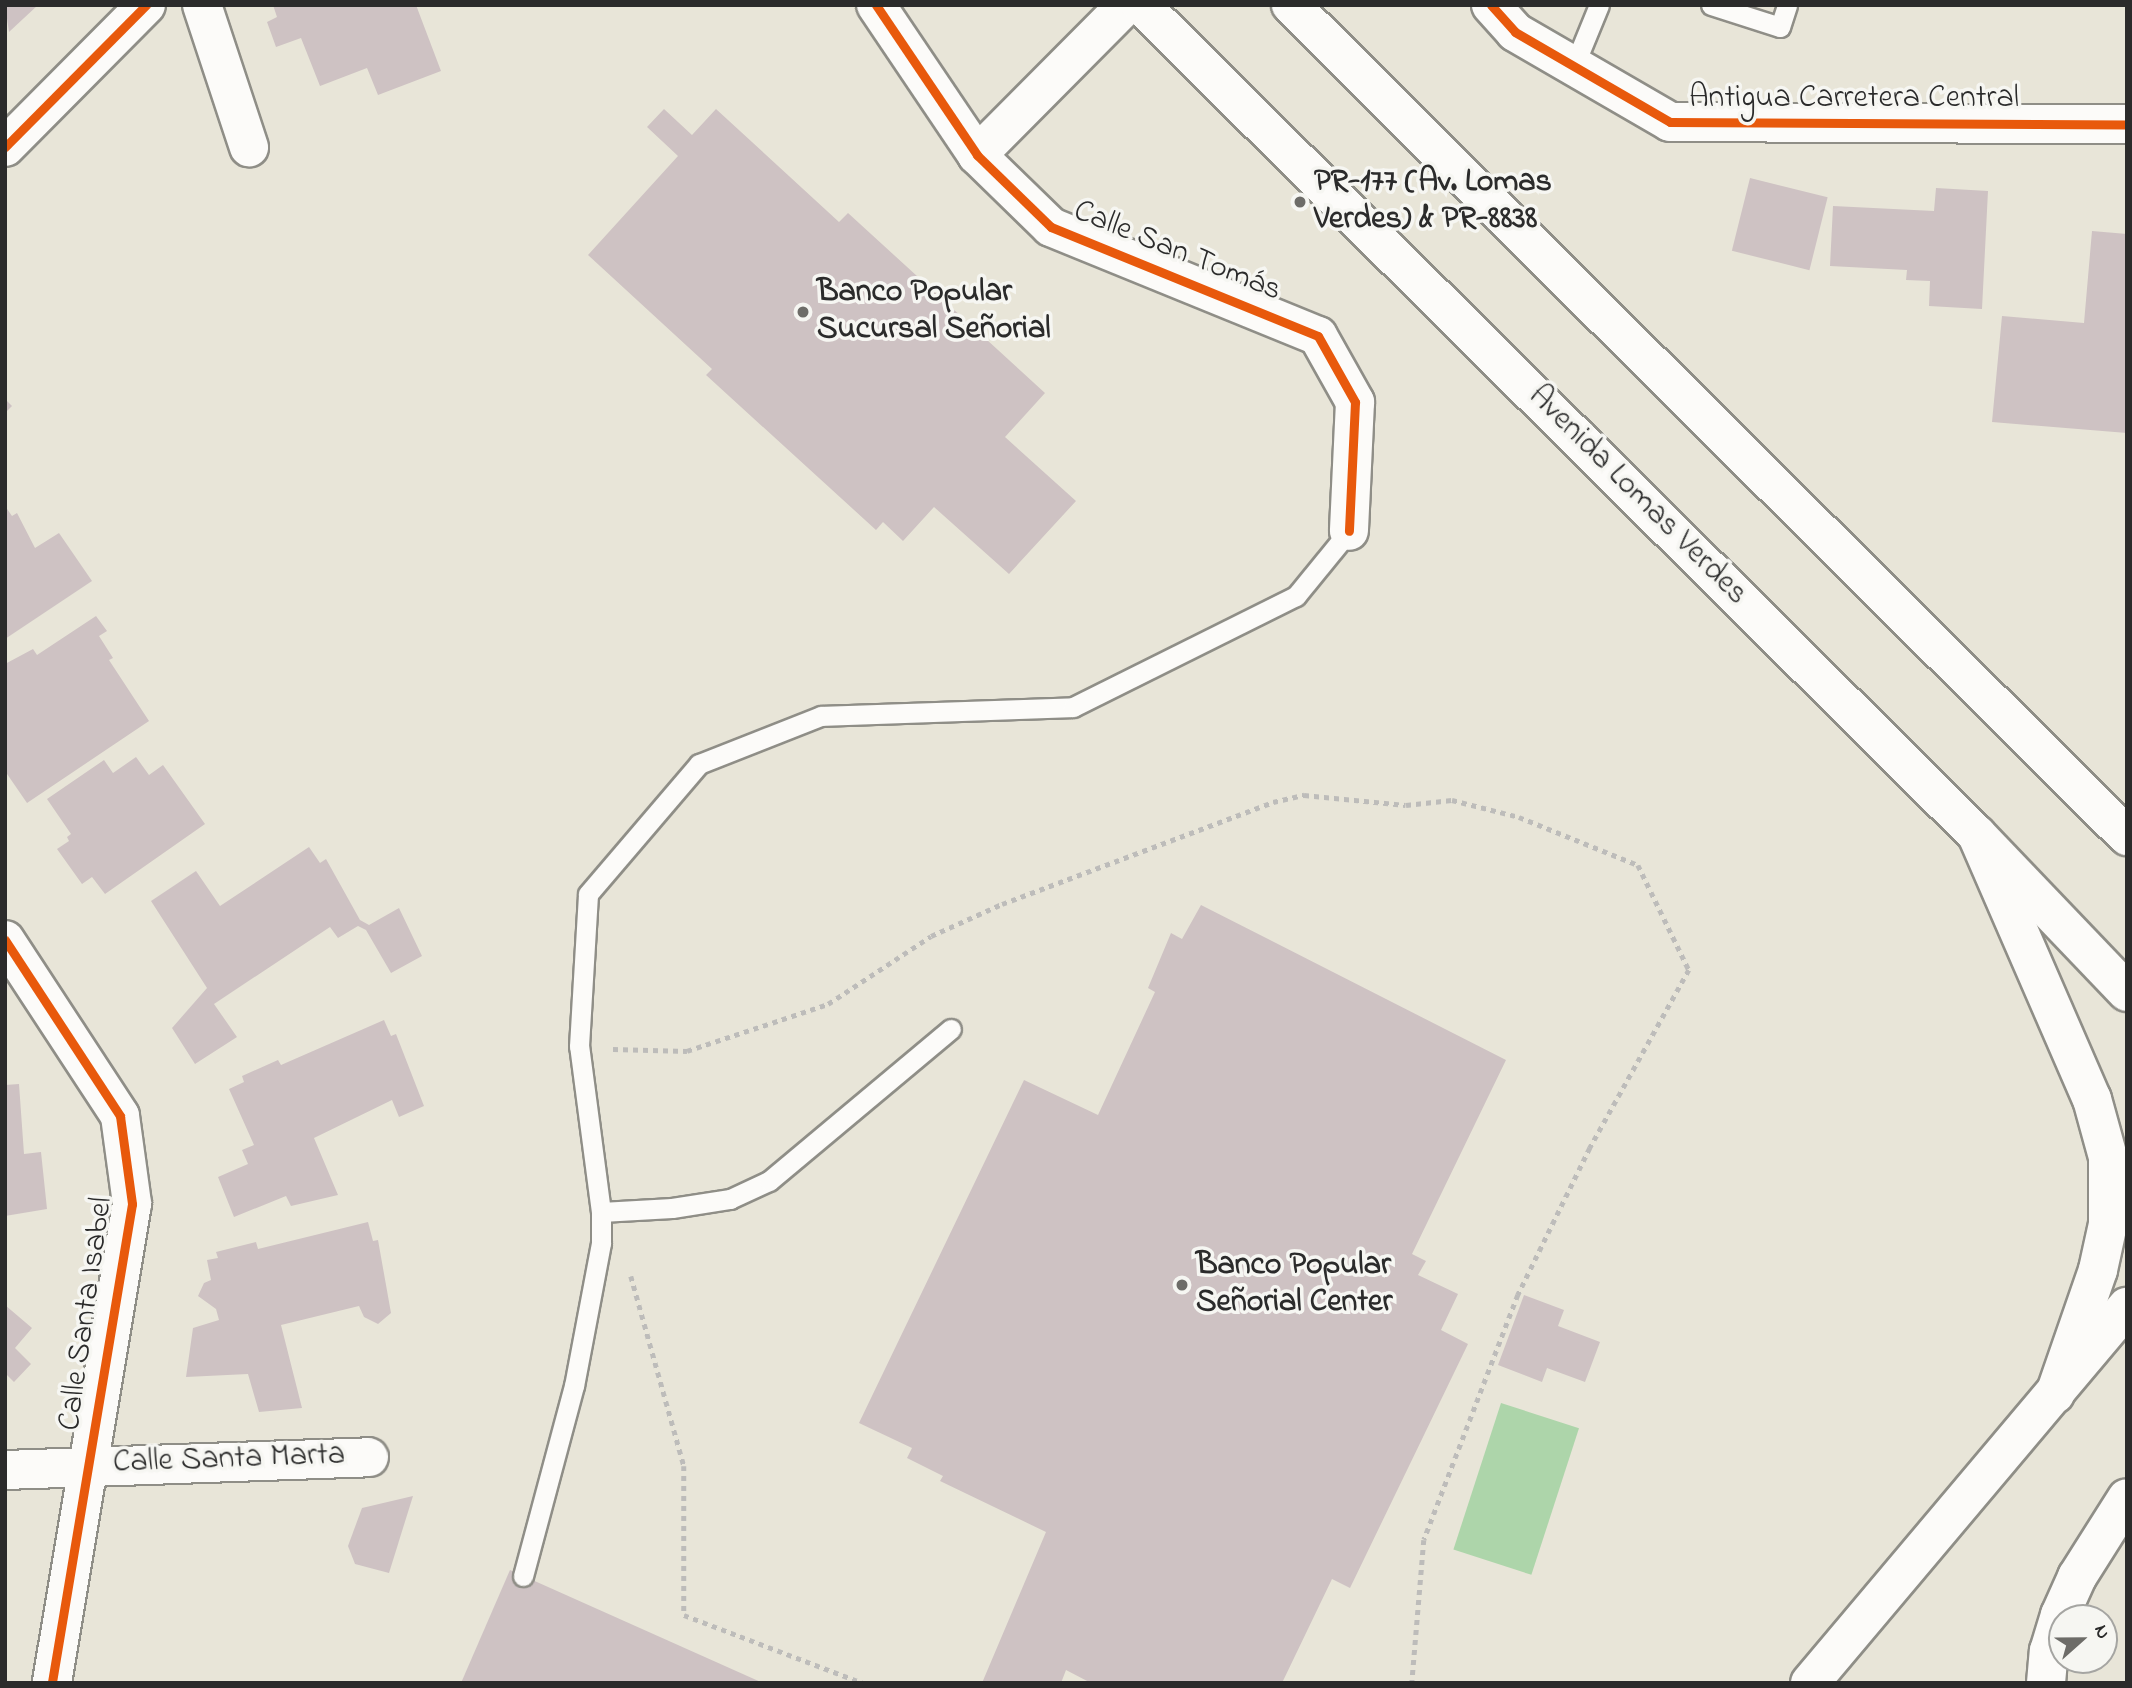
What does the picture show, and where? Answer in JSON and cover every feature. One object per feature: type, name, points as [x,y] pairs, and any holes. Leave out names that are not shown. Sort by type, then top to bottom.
[{"type":"main road","points":[[5,147],[146,5]]},
{"type":"main road","points":[[202,5],[249,147]]},
{"type":"main road","name":"Calle San Tomás","points":[[876,5],[977,155],[1051,227],[1318,336],[1355,402],[1349,531]]},
{"type":"main road","points":[[977,155],[1126,5]]},
{"type":"main road","name":"Avenida Lomas Verdes","points":[[1141,5],[1978,835],[2127,992]]},
{"type":"main road","points":[[1291,5],[2127,836]]},
{"type":"main road","name":"Antigua Carretera Central","points":[[1491,5],[1515,32],[1671,122],[2127,124]]},
{"type":"main road","points":[[1978,835],[2092,1099],[2108,1157],[2108,1224],[2098,1270],[2055,1394]]},
{"type":"main road","name":"Calle Santa Isabel","points":[[5,940],[120,1116],[132,1204],[91,1464],[52,1683]]},
{"type":"main road","points":[[1810,1683],[2127,1307]]},
{"type":"main road","name":"Calle Santa Marta","points":[[5,1470],[91,1464],[369,1457]]},
{"type":"main road","points":[[2046,1683],[2049,1651],[2066,1602],[2127,1499]]},
{"type":"lane","points":[[1574,66],[1599,5]]},
{"type":"lane","points":[[1711,5],[1780,27],[1787,5]]},
{"type":"lane","points":[[523,1576],[574,1386],[601,1243],[610,1211],[579,1046],[588,894],[699,764],[821,716],[1073,707],[1296,596],[1349,531]]},
{"type":"lane","points":[[610,1211],[730,1199],[769,1181],[951,1029]]},
{"type":"path","points":[[602,1049],[687,1051],[828,1004],[931,936],[1002,904],[1273,802],[1304,795],[1406,805],[1452,800],[1519,817],[1638,865],[1689,970],[1590,1148],[1513,1308],[1424,1540],[1412,1683]]},
{"type":"path","points":[[610,1211],[684,1466],[684,1615],[863,1683]]},
{"type":"green space","points":[[1501,1403],[1579,1428],[1531,1575],[1453,1549]]},
{"type":"building","points":[[5,5],[38,5],[9,32]]},
{"type":"building","points":[[273,5],[416,5],[441,71],[378,95],[367,68],[320,86],[301,38],[276,47],[267,22],[277,17]]},
{"type":"building","name":"Banco Popular Sucursal Señorial","points":[[664,109],[692,135],[716,109],[839,222],[848,213],[1045,393],[1005,437],[1076,501],[1009,574],[934,507],[903,541],[883,522],[876,530],[706,375],[712,369],[588,255],[678,156],[647,127]]},
{"type":"building","points":[[1750,178],[1828,197],[1809,270],[1732,251]]},
{"type":"building","points":[[1936,188],[1988,191],[1982,309],[1929,306],[1930,281],[1906,280],[1907,270],[1830,266],[1833,206],[1934,211]]},
{"type":"building","points":[[2092,231],[2127,234],[2127,433],[1992,422],[2002,316],[2084,323]]},
{"type":"building","points":[[5,399],[12,406],[5,413]]},
{"type":"building","points":[[5,506],[12,516],[17,513],[35,548],[59,533],[92,581],[5,639]]},
{"type":"building","points":[[96,616],[107,631],[99,636],[113,658],[109,660],[149,721],[27,803],[5,771],[5,664],[33,649],[37,655]]},
{"type":"building","points":[[136,757],[149,775],[163,765],[205,824],[105,894],[92,877],[82,884],[57,849],[69,841],[67,837],[71,834],[47,799],[104,760],[113,773]]},
{"type":"building","points":[[309,847],[320,863],[326,859],[360,920],[369,925],[399,908],[422,956],[391,973],[366,930],[358,926],[338,938],[330,927],[214,1004],[237,1037],[195,1064],[172,1028],[207,988],[151,901],[196,871],[220,906]]},
{"type":"building","name":"Banco Popular Señorial Center","points":[[1201,905],[1506,1060],[1412,1254],[1426,1261],[1418,1275],[1458,1294],[1441,1330],[1468,1344],[1350,1588],[1332,1579],[1282,1683],[1091,1683],[1066,1670],[1061,1683],[982,1683],[1046,1532],[940,1481],[943,1476],[907,1458],[912,1448],[859,1423],[1024,1080],[1098,1115],[1155,992],[1148,988],[1171,933],[1182,939]]},
{"type":"building","points":[[384,1020],[391,1036],[396,1034],[424,1106],[399,1117],[392,1100],[314,1138],[338,1195],[291,1206],[286,1196],[234,1217],[218,1177],[248,1164],[242,1150],[254,1145],[229,1089],[244,1082],[242,1076],[278,1060],[281,1065]]},
{"type":"building","points":[[19,1084],[24,1154],[41,1152],[47,1209],[5,1216],[5,1085]]},
{"type":"building","points":[[368,1222],[373,1241],[378,1240],[391,1313],[378,1324],[364,1317],[359,1306],[281,1325],[302,1408],[259,1412],[248,1374],[186,1377],[193,1328],[219,1320],[216,1309],[198,1296],[204,1283],[211,1280],[207,1260],[218,1258],[216,1252],[256,1242],[258,1249]]},
{"type":"building","points":[[1524,1295],[1564,1310],[1558,1326],[1600,1342],[1585,1382],[1547,1368],[1542,1382],[1498,1365]]},
{"type":"building","points":[[5,1305],[32,1328],[15,1348],[31,1364],[14,1382],[5,1373]]},
{"type":"building","points":[[413,1496],[389,1573],[355,1564],[348,1546],[362,1508]]},
{"type":"building","points":[[510,1570],[763,1683],[461,1683]]},
{"type":"cycle path","points":[[5,147],[146,5]]},
{"type":"cycle path","points":[[876,5],[977,155],[1051,227],[1318,336],[1355,402],[1349,531]]},
{"type":"cycle path","points":[[1491,5],[1515,32],[1670,122],[2127,124]]},
{"type":"cycle path","points":[[5,940],[120,1116],[132,1204],[52,1683]]},
{"type":"place","name":"PR-177 (Av. Lomas Verdes) & PR-8838","points":[[1300,202]]},
{"type":"place","name":"Banco Popular Sucursal Señorial","points":[[803,312]]},
{"type":"place","name":"Banco Popular Señorial Center","points":[[1182,1285]]}]
